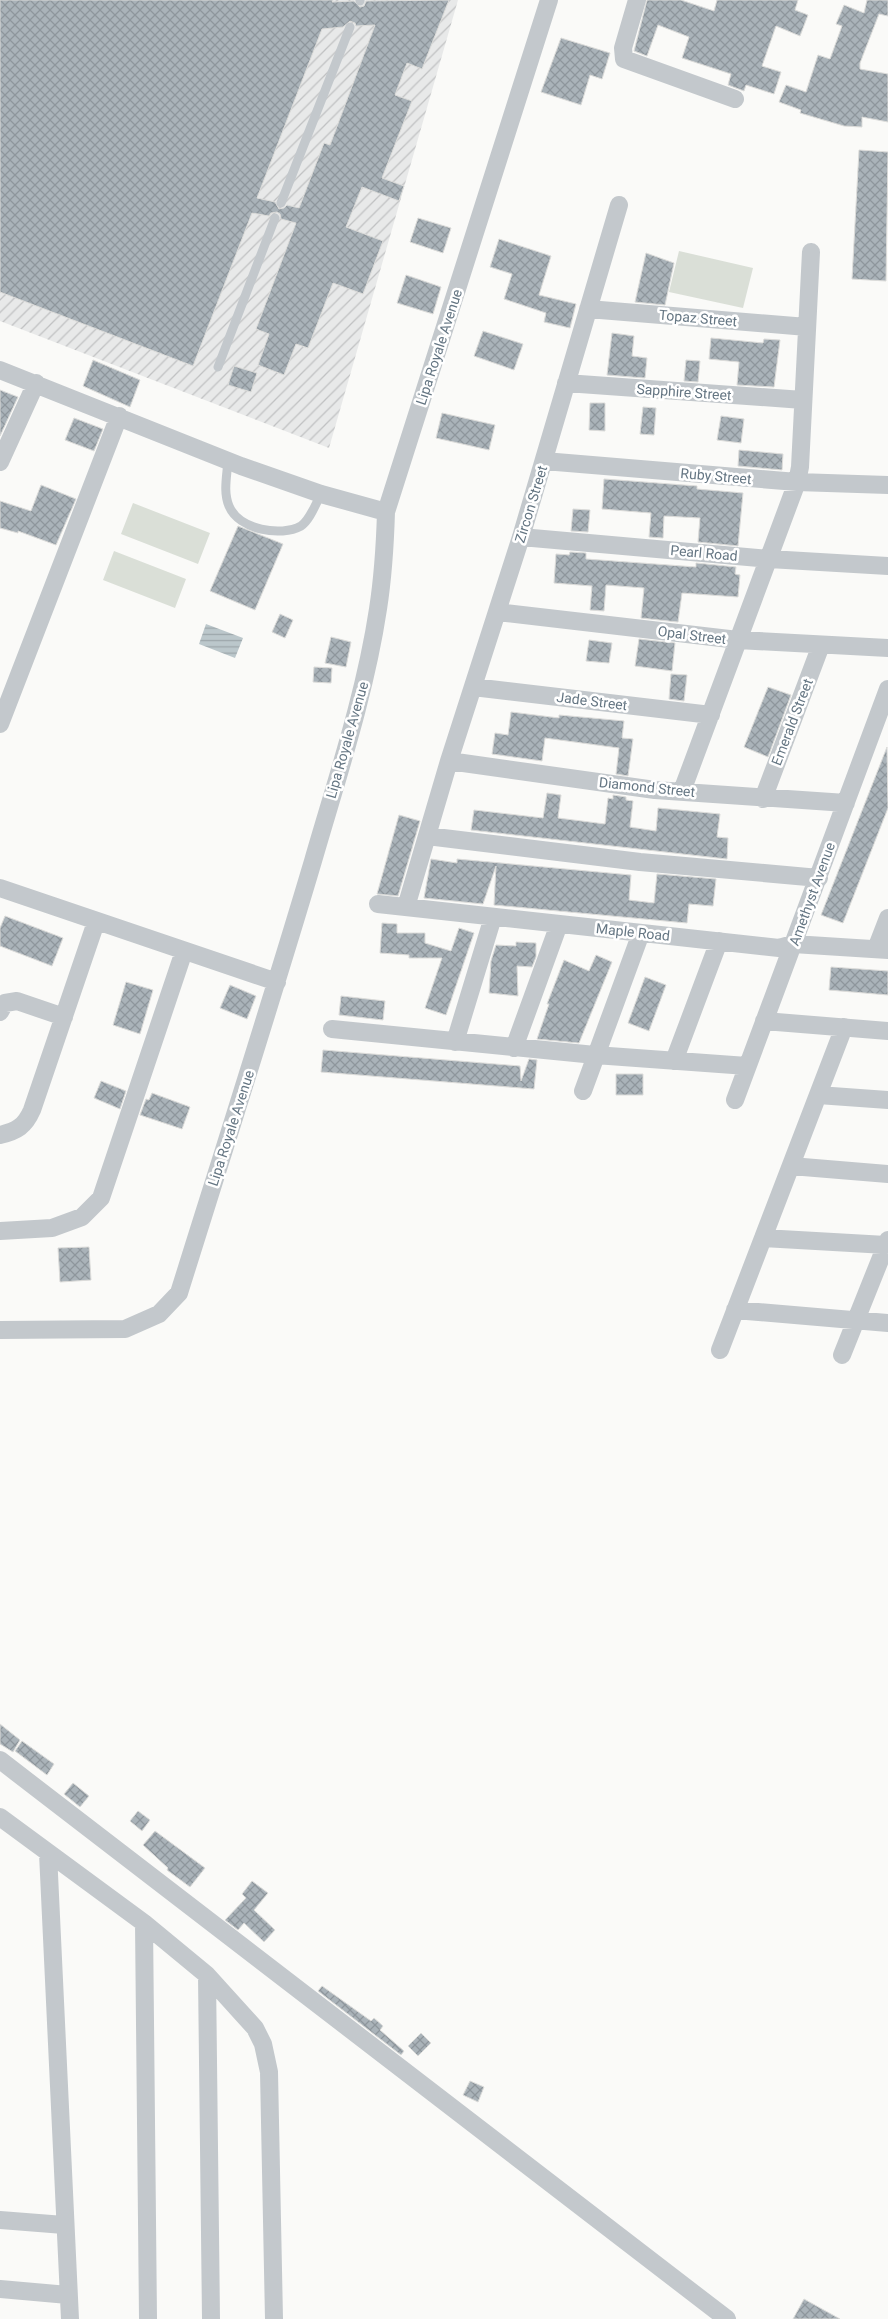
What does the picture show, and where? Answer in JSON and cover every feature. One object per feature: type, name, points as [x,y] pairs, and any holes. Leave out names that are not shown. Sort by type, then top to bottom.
[{"type":"street","name":"Lipa Royale Avenue","points":[[0,1330],[126,1329],[159,1314],[179,1293],[277,982],[367,670],[384,566],[386,512],[549,0]]},
{"type":"street","points":[[637,0],[623,48],[624,59],[734,99]]},
{"type":"street","name":"Zircon Street","points":[[406,907],[449,761],[521,537],[620,205]]},
{"type":"street","points":[[682,791],[797,482],[800,467],[811,252]]},
{"type":"street","name":"Topaz Street","points":[[588,309],[807,327]]},
{"type":"street","points":[[0,370],[228,460],[321,494],[386,512]]},
{"type":"street","points":[[0,462],[36,383]]},
{"type":"street","name":"Sapphire Street","points":[[566,383],[803,400]]},
{"type":"street","points":[[0,724],[119,416]]},
{"type":"street","name":"Ruby Street","points":[[544,461],[797,482],[888,485]]},
{"type":"street","name":"Pearl Road","points":[[521,537],[769,559],[888,566]]},
{"type":"street","name":"Opal Street","points":[[497,612],[738,640],[822,646],[888,648]]},
{"type":"street","name":"Emerald Street","points":[[763,798],[822,646]]},
{"type":"street","name":"Jade Street","points":[[473,686],[710,715]]},
{"type":"street","name":"Amethyst Avenue","points":[[735,1100],[888,689]]},
{"type":"street","name":"Diamond Street","points":[[449,761],[656,790],[846,803]]},
{"type":"street","points":[[427,836],[640,862],[819,878]]},
{"type":"street","points":[[0,888],[277,982]]},
{"type":"street","name":"Maple Road","points":[[378,904],[779,948],[794,944],[882,949]]},
{"type":"street","points":[[455,1042],[493,917]]},
{"type":"street","points":[[882,949],[888,918]]},
{"type":"street","points":[[0,1135],[16,1131],[26,1123],[96,922]]},
{"type":"street","points":[[514,1048],[559,924]]},
{"type":"street","points":[[583,1091],[641,933]]},
{"type":"street","points":[[674,1061],[719,941]]},
{"type":"street","points":[[0,1231],[52,1228],[82,1217],[101,1198],[184,951]]},
{"type":"street","points":[[0,1012],[5,1003],[17,1001],[64,1017]]},
{"type":"street","points":[[764,1021],[888,1031]]},
{"type":"street","points":[[720,1350],[844,1027]]},
{"type":"street","points":[[332,1029],[514,1048],[747,1066]]},
{"type":"street","points":[[818,1094],[888,1100]]},
{"type":"street","points":[[791,1166],[888,1174]]},
{"type":"street","points":[[763,1238],[887,1242],[842,1355]]},
{"type":"street","points":[[735,1310],[888,1323]]},
{"type":"street","points":[[0,1760],[727,2319]]},
{"type":"street","points":[[0,1818],[144,1924],[207,1975],[255,2028],[263,2044],[269,2072],[274,2319]]},
{"type":"street","points":[[48,1853],[64,2225],[70,2319]]},
{"type":"street","points":[[144,1924],[148,2319]]},
{"type":"street","points":[[207,1975],[211,2319]]},
{"type":"street","points":[[0,2220],[64,2225]]},
{"type":"street","points":[[0,2289],[68,2295]]},
{"type":"lane","points":[[281,204],[350,27]]},
{"type":"lane","points":[[218,367],[275,218]]},
{"type":"lane","points":[[228,460],[225,492],[230,508],[242,521],[261,529],[286,532],[303,525],[321,494]]},
{"type":"shaded area","points":[[0,0],[458,0],[329,448],[0,321]]},
{"type":"shaded area","points":[[679,251],[753,268],[743,308],[669,292]]},
{"type":"shaded area","points":[[133,503],[210,533],[198,564],[121,534]]},
{"type":"shaded area","points":[[114,551],[186,579],[175,608],[103,580]]},
{"type":"shaded area","points":[[206,624],[243,638],[235,658],[199,644]]},
{"type":"building","points":[[0,0],[333,0],[332,2],[354,1],[360,7],[364,6],[366,1],[449,0],[422,69],[407,63],[395,95],[412,101],[382,178],[404,186],[399,201],[362,187],[346,227],[383,241],[363,294],[333,283],[308,348],[296,344],[284,375],[258,365],[269,334],[256,329],[296,223],[281,219],[280,214],[277,212],[271,213],[269,216],[252,213],[193,366],[0,292]],"holes":[[[350,21],[355,23],[356,26],[375,25],[330,145],[324,143],[299,208],[287,205],[279,209],[275,202],[257,198],[322,29],[343,27]]]},
{"type":"building","points":[[647,0],[681,0],[714,11],[717,0],[798,0],[795,10],[808,15],[800,36],[776,26],[762,66],[781,72],[774,94],[746,85],[744,91],[728,85],[731,74],[682,58],[689,37],[658,25],[647,56],[634,51]]},
{"type":"building","points":[[867,0],[888,0],[888,16],[879,14],[860,63],[860,69],[888,74],[888,122],[862,117],[862,127],[844,126],[800,113],[801,110],[779,102],[786,85],[806,92],[818,55],[830,59],[842,26],[836,24],[844,5],[864,13]]},
{"type":"building","points":[[561,38],[610,53],[602,79],[590,75],[581,105],[541,92]]},
{"type":"building","points":[[859,150],[888,152],[886,281],[852,279]]},
{"type":"building","points":[[418,218],[451,228],[443,253],[410,242]]},
{"type":"building","points":[[499,239],[551,256],[539,295],[576,304],[570,328],[544,322],[546,313],[504,299],[512,274],[490,267]]},
{"type":"building","points":[[646,253],[674,263],[665,305],[635,302]]},
{"type":"building","points":[[406,275],[441,287],[433,314],[397,303]]},
{"type":"building","points":[[483,331],[523,344],[514,370],[474,356]]},
{"type":"building","points":[[612,333],[634,336],[632,356],[647,358],[645,378],[607,375]]},
{"type":"building","points":[[711,338],[763,343],[764,339],[780,340],[774,387],[737,385],[739,362],[709,359]]},
{"type":"building","points":[[93,360],[140,380],[130,407],[83,386]]},
{"type":"building","points":[[686,360],[700,361],[698,382],[684,381]]},
{"type":"building","points":[[234,366],[257,373],[251,392],[228,385]]},
{"type":"building","points":[[0,390],[18,397],[0,436]]},
{"type":"building","points":[[590,403],[605,403],[605,431],[589,430]]},
{"type":"building","points":[[643,407],[656,408],[654,435],[640,434]]},
{"type":"building","points":[[442,413],[495,425],[489,450],[436,438]]},
{"type":"building","points":[[721,416],[744,419],[741,443],[717,440]]},
{"type":"building","points":[[74,418],[103,429],[94,451],[65,440]]},
{"type":"building","points":[[739,450],[783,454],[782,470],[738,466]]},
{"type":"building","points":[[604,479],[697,486],[697,489],[743,493],[738,546],[698,542],[700,518],[664,516],[663,538],[649,537],[651,513],[602,509]]},
{"type":"building","points":[[41,485],[76,499],[56,545],[18,531],[18,533],[0,528],[0,501],[31,511]]},
{"type":"building","points":[[573,509],[590,510],[588,532],[571,531]]},
{"type":"building","points":[[238,526],[283,544],[255,610],[210,591]]},
{"type":"building","points":[[570,552],[586,553],[586,559],[696,567],[696,563],[736,567],[735,574],[740,575],[738,597],[682,593],[678,622],[641,618],[644,588],[606,585],[604,611],[590,610],[592,586],[554,583],[556,554],[569,555]]},
{"type":"building","points":[[280,614],[293,620],[285,638],[272,632]]},
{"type":"building","points":[[331,637],[351,642],[346,667],[325,663]]},
{"type":"building","points":[[639,639],[675,643],[672,671],[635,666]]},
{"type":"building","points":[[589,640],[612,643],[609,663],[586,661]]},
{"type":"building","points":[[314,667],[332,668],[331,683],[313,682]]},
{"type":"building","points":[[671,674],[687,675],[684,701],[669,699]]},
{"type":"building","points":[[768,687],[791,695],[768,757],[744,747]]},
{"type":"building","points":[[511,712],[559,718],[559,715],[624,721],[622,738],[633,739],[628,776],[616,774],[619,748],[545,738],[542,761],[492,754],[495,733],[508,735]]},
{"type":"building","points":[[887,747],[888,808],[843,923],[821,915]]},
{"type":"building","points":[[547,793],[561,795],[558,818],[605,824],[608,798],[613,799],[613,795],[626,797],[626,800],[633,801],[630,827],[656,831],[658,808],[720,814],[717,837],[728,838],[727,859],[471,830],[474,810],[543,818]]},
{"type":"building","points":[[399,815],[420,821],[398,896],[377,894]]},
{"type":"building","points":[[431,859],[457,863],[457,859],[631,875],[629,900],[654,903],[657,874],[716,879],[713,906],[689,904],[687,923],[494,905],[496,866],[483,904],[424,898]]},
{"type":"building","points":[[5,916],[63,938],[52,966],[0,946],[0,928]]},
{"type":"building","points":[[382,923],[397,924],[397,933],[425,933],[425,943],[451,951],[459,928],[474,933],[446,1015],[425,1008],[442,958],[409,958],[409,955],[380,953]]},
{"type":"building","points":[[516,942],[536,943],[536,957],[532,967],[517,966],[518,996],[489,993],[491,961],[496,945],[516,946]]},
{"type":"building","points":[[596,955],[612,962],[579,1043],[537,1039],[549,1004],[547,1004],[564,960],[589,971]]},
{"type":"building","points":[[831,967],[888,971],[888,995],[829,990]]},
{"type":"building","points":[[645,977],[666,985],[649,1031],[628,1023]]},
{"type":"building","points":[[126,982],[153,990],[140,1034],[113,1025]]},
{"type":"building","points":[[230,985],[256,996],[247,1019],[220,1008]]},
{"type":"building","points":[[341,996],[385,1001],[383,1020],[339,1015]]},
{"type":"building","points":[[323,1050],[520,1066],[521,1081],[529,1059],[537,1060],[534,1089],[321,1072]]},
{"type":"building","points":[[616,1074],[643,1074],[643,1095],[616,1095]]},
{"type":"building","points":[[101,1081],[126,1091],[120,1109],[94,1098]]},
{"type":"building","points":[[152,1093],[190,1107],[182,1129],[140,1115],[146,1099],[149,1100]]},
{"type":"building","points":[[89,1247],[91,1280],[60,1282],[58,1248]]},
{"type":"building","points":[[0,1724],[20,1740],[13,1752],[0,1744]]},
{"type":"building","points":[[22,1741],[54,1764],[47,1775],[15,1751]]},
{"type":"building","points":[[73,1783],[89,1796],[80,1807],[64,1794]]},
{"type":"building","points":[[138,1811],[150,1820],[142,1831],[130,1821]]},
{"type":"building","points":[[155,1831],[205,1868],[190,1887],[167,1870],[168,1868],[143,1845]]},
{"type":"building","points":[[252,1881],[268,1893],[254,1910],[275,1930],[264,1942],[244,1923],[238,1930],[225,1920],[246,1898],[242,1894]]},
{"type":"building","points":[[322,1986],[371,2021],[374,2018],[383,2026],[380,2030],[404,2051],[401,2055],[318,1991]]},
{"type":"building","points":[[421,2033],[431,2043],[418,2056],[408,2046]]},
{"type":"building","points":[[470,2081],[484,2087],[478,2102],[463,2095]]},
{"type":"building","points":[[804,2299],[840,2319],[793,2319]]}]
